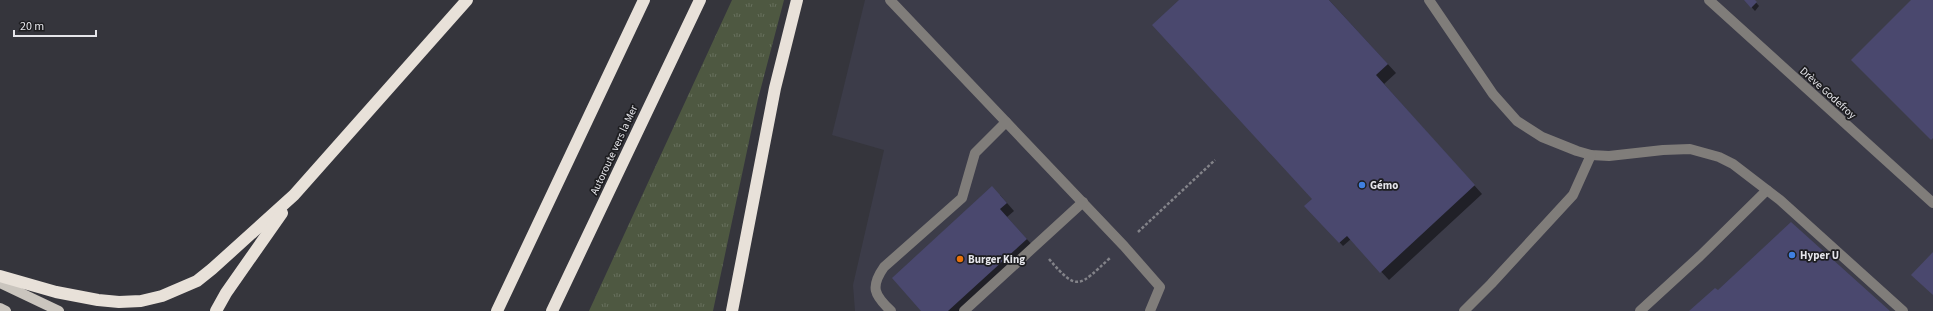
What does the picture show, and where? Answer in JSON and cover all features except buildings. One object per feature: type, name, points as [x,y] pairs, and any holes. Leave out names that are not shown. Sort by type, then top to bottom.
[{"type":"highway","points":[[0,276],[56,292],[98,300],[141,301],[162,296],[197,281],[294,195],[467,0]]},
{"type":"highway","points":[[497,311],[644,0]]},
{"type":"highway","name":"Autoroute vers la Mer","points":[[552,311],[700,0]]},
{"type":"highway","points":[[732,310],[776,88],[797,0]]},
{"type":"highway","points":[[216,311],[226,293],[294,195]]},
{"type":"main road","points":[[0,283],[59,311]]},
{"type":"main road","points":[[0,308],[6,311]]},
{"type":"street","points":[[890,0],[1083,202],[1160,287],[1150,311]]},
{"type":"street","points":[[1429,0],[1493,94],[1517,122],[1550,140],[1591,155],[1609,156],[1678,149],[1707,153],[1733,164],[1767,190],[1849,261],[1903,311]]},
{"type":"street","name":"Drève Godefroy","points":[[1709,0],[1933,203]]},
{"type":"street","points":[[890,311],[876,294],[875,286],[877,278],[884,267],[962,198],[975,154],[1006,122]]},
{"type":"street","points":[[1464,311],[1573,195],[1579,185],[1591,155]]},
{"type":"street","points":[[1640,311],[1700,256],[1767,190]]},
{"type":"street","points":[[964,311],[1083,202]]},
{"type":"shaded area","points":[[865,0],[1933,0],[1933,311],[855,311],[853,285],[884,150],[832,135]]},
{"type":"green space","points":[[732,0],[784,0],[758,99],[713,311],[589,311]]},
{"type":"place","name":"Gémo","points":[[1362,185]]},
{"type":"place","name":"Hyper U","points":[[1792,255]]},
{"type":"place","name":"Burger King","points":[[960,259]]}]
